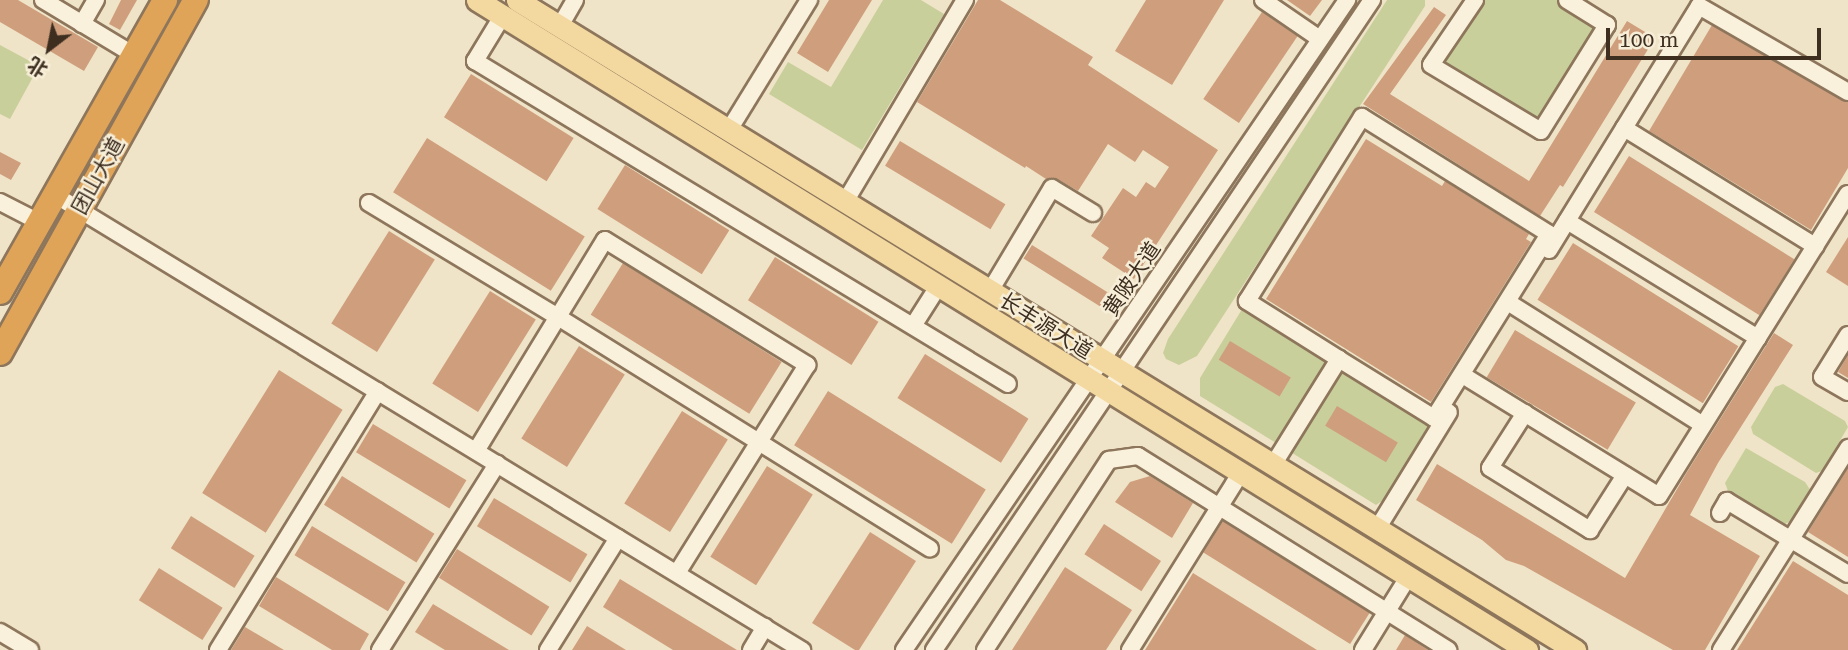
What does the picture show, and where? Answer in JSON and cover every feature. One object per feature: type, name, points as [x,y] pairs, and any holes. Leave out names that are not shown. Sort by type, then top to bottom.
[{"type":"highway","name":"团山大道","points":[[0,292],[165,0]]},
{"type":"highway","name":"团山大道","points":[[0,353],[196,0]]},
{"type":"main road","name":"长丰源大道","points":[[477,0],[510,8],[561,26],[1575,650]]},
{"type":"main road","name":"长丰源大道","points":[[510,8],[1108,392],[1527,650]]},
{"type":"street","points":[[43,0],[134,55]]},
{"type":"street","points":[[82,24],[96,0]]},
{"type":"street","points":[[561,26],[575,0]]},
{"type":"street","points":[[729,130],[809,0]]},
{"type":"street","points":[[845,202],[965,0]]},
{"type":"street","points":[[1263,0],[1320,39]]},
{"type":"street","name":"黄陂大道","points":[[904,650],[1347,0]]},
{"type":"street","name":"黄陂大道","points":[[933,650],[1372,0]]},
{"type":"street","points":[[1470,2],[1432,65],[1541,131],[1607,25],[1567,0]]},
{"type":"street","points":[[1377,529],[1699,6],[1848,92]]},
{"type":"street","points":[[510,8],[475,61],[1008,384]]},
{"type":"street","points":[[1362,117],[1549,234],[1434,418],[1339,359],[1247,301],[1362,117]]},
{"type":"street","points":[[1624,128],[1815,246]]},
{"type":"street","points":[[990,291],[1052,188],[1093,213]]},
{"type":"street","points":[[1469,379],[1659,496],[1848,194]]},
{"type":"street","points":[[55,195],[802,650]]},
{"type":"street","points":[[0,202],[39,222]]},
{"type":"street","points":[[369,203],[558,317],[930,549]]},
{"type":"street","points":[[1567,221],[1758,338]]},
{"type":"street","points":[[476,451],[605,240],[807,365],[677,573]]},
{"type":"street","points":[[912,326],[939,285]]},
{"type":"street","points":[[1514,306],[1703,425]]},
{"type":"street","points":[[1848,334],[1822,377],[1848,392]]},
{"type":"street","points":[[1273,465],[1339,359]]},
{"type":"street","points":[[218,650],[377,391]]},
{"type":"street","points":[[1525,413],[1490,468],[1590,530],[1625,475]]},
{"type":"street","points":[[1721,650],[1848,448]]},
{"type":"street","points":[[985,650],[1109,460],[1138,456],[1448,650]]},
{"type":"street","points":[[380,650],[497,464]]},
{"type":"street","points":[[1130,650],[1240,474]]},
{"type":"street","points":[[1720,513],[1727,501],[1848,574]]},
{"type":"street","points":[[548,650],[618,538]]},
{"type":"street","points":[[1363,650],[1408,577]]},
{"type":"street","points":[[751,650],[765,627]]},
{"type":"street","points":[[0,632],[30,650]]},
{"type":"green space","points":[[883,0],[921,0],[944,14],[862,150],[769,94],[788,62],[831,87]]},
{"type":"green space","points":[[1387,0],[1425,0],[1425,6],[1197,356],[1179,365],[1166,359],[1163,353],[1168,339]]},
{"type":"green space","points":[[1475,0],[1567,0],[1607,25],[1541,131],[1431,65]]},
{"type":"green space","points":[[0,45],[39,66],[10,119],[0,114]]},
{"type":"green space","points":[[1247,301],[1434,418],[1386,498],[1376,505],[1200,396],[1200,378]]},
{"type":"green space","points":[[1783,384],[1845,421],[1848,427],[1822,471],[1816,473],[1753,434],[1751,427],[1775,387]]},
{"type":"green space","points":[[1746,448],[1805,482],[1811,491],[1795,519],[1785,524],[1728,491],[1725,483]]},
{"type":"building","points":[[0,0],[18,0],[98,47],[84,71],[0,22]]},
{"type":"building","points":[[121,0],[137,0],[120,30],[109,24]]},
{"type":"building","points":[[829,0],[872,0],[828,72],[797,53]]},
{"type":"building","points":[[978,0],[1000,0],[1093,57],[1088,65],[1218,150],[1134,279],[1102,258],[1109,248],[1091,236],[1123,188],[1136,197],[1146,182],[1155,188],[1169,167],[1143,150],[1135,162],[1108,144],[1078,191],[1057,179],[1046,179],[1026,166],[1025,168],[917,102]]},
{"type":"building","points":[[1146,0],[1224,0],[1172,85],[1115,51]]},
{"type":"building","points":[[1287,0],[1322,0],[1310,16]]},
{"type":"building","points":[[1434,7],[1446,15],[1390,94],[1529,181],[1627,21],[1655,38],[1563,187],[1560,185],[1540,216],[1363,104]]},
{"type":"building","points":[[1262,12],[1298,36],[1239,123],[1203,99]]},
{"type":"building","points":[[1712,25],[1848,102],[1848,168],[1811,230],[1649,131]]},
{"type":"building","points":[[471,74],[574,138],[547,181],[444,117]]},
{"type":"building","points":[[427,138],[585,237],[551,291],[393,192]]},
{"type":"building","points":[[1366,139],[1442,186],[1445,181],[1529,234],[1526,239],[1531,242],[1431,402],[1266,299]]},
{"type":"building","points":[[900,141],[1005,204],[990,229],[885,166]]},
{"type":"building","points":[[0,152],[21,163],[11,180],[0,174]]},
{"type":"building","points":[[1629,156],[1794,259],[1759,315],[1594,212]]},
{"type":"building","points":[[625,165],[729,230],[702,274],[597,209]]},
{"type":"building","points":[[389,231],[435,260],[377,352],[331,323]]},
{"type":"building","points":[[1848,237],[1848,286],[1826,272]]},
{"type":"building","points":[[1573,243],[1738,346],[1703,403],[1537,300]]},
{"type":"building","points":[[1032,245],[1115,297],[1107,311],[1024,259]]},
{"type":"building","points":[[775,257],[878,322],[851,365],[748,300]]},
{"type":"building","points":[[623,263],[782,362],[749,414],[591,315]]},
{"type":"building","points":[[490,291],[536,320],[478,412],[432,383]]},
{"type":"building","points":[[1515,330],[1636,403],[1608,450],[1487,377]]},
{"type":"building","points":[[1774,333],[1793,345],[1718,463],[1690,515],[1760,556],[1705,650],[1673,650],[1524,566],[1506,560],[1482,540],[1416,500],[1437,464],[1625,578],[1687,472]]},
{"type":"building","points":[[1230,341],[1291,378],[1280,396],[1219,360]]},
{"type":"building","points":[[579,346],[625,375],[567,467],[521,438]]},
{"type":"building","points":[[925,354],[1028,419],[1001,463],[897,398]]},
{"type":"building","points":[[1848,355],[1848,378],[1838,372]]},
{"type":"building","points":[[279,370],[343,410],[266,533],[202,493]]},
{"type":"building","points":[[828,391],[986,490],[952,544],[794,445]]},
{"type":"building","points":[[1337,406],[1398,443],[1386,462],[1325,426]]},
{"type":"building","points":[[682,411],[728,440],[670,532],[624,503]]},
{"type":"building","points":[[373,424],[466,480],[449,508],[356,452]]},
{"type":"building","points":[[767,466],[813,495],[756,585],[710,557]]},
{"type":"building","points":[[1848,468],[1848,557],[1808,532]]},
{"type":"building","points":[[342,476],[434,534],[416,563],[324,505]]},
{"type":"building","points":[[1150,476],[1193,503],[1172,538],[1115,502],[1130,482]]},
{"type":"building","points":[[494,498],[587,554],[570,582],[477,526]]},
{"type":"building","points":[[191,516],[255,556],[234,588],[171,548]]},
{"type":"building","points":[[1223,521],[1370,613],[1350,644],[1203,552]]},
{"type":"building","points":[[1104,524],[1161,561],[1141,591],[1084,554]]},
{"type":"building","points":[[312,526],[405,582],[388,611],[294,555]]},
{"type":"building","points":[[870,532],[916,561],[859,650],[855,650],[812,623]]},
{"type":"building","points":[[457,549],[549,607],[531,636],[439,578]]},
{"type":"building","points":[[1793,561],[1848,595],[1848,650],[1737,650]]},
{"type":"building","points":[[1065,567],[1132,610],[1106,650],[1012,650]]},
{"type":"building","points":[[159,568],[223,608],[202,640],[139,600]]},
{"type":"building","points":[[1193,573],[1317,650],[1145,650]]},
{"type":"building","points":[[276,577],[369,634],[360,650],[332,650],[259,606]]},
{"type":"building","points":[[620,579],[737,650],[673,650],[603,607]]},
{"type":"building","points":[[433,604],[509,650],[445,650],[415,632]]},
{"type":"building","points":[[587,626],[626,650],[572,650]]},
{"type":"building","points":[[245,627],[284,650],[231,650]]},
{"type":"building","points":[[1405,635],[1428,650],[1396,650]]}]
